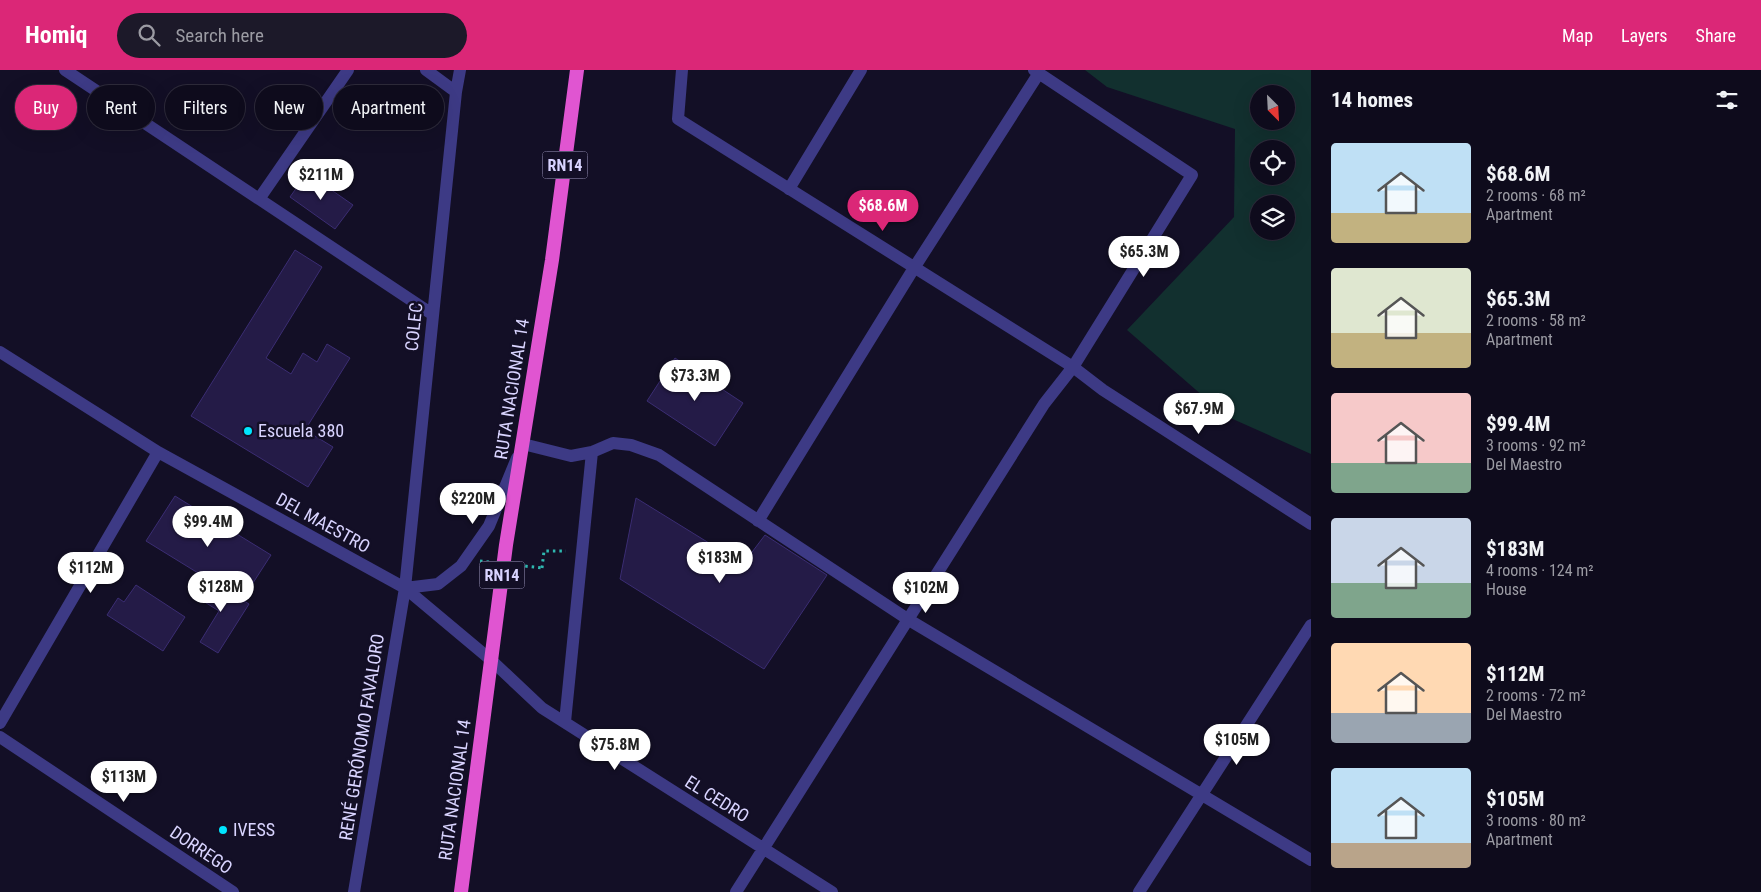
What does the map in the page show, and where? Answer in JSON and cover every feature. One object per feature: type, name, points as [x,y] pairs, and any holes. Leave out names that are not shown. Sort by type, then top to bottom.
[{"type":"highway","name":"RUTA NACIONAL 14","points":[[461,892],[506,545],[552,260],[577,70]]},
{"type":"street","points":[[65,70],[432,314]]},
{"type":"street","points":[[259,199],[348,70]]},
{"type":"street","points":[[426,70],[456,92]]},
{"type":"street","name":"COLEC","points":[[404,588],[456,92],[460,70]]},
{"type":"street","points":[[682,70],[678,119],[1073,367],[1103,390],[1311,524]]},
{"type":"street","points":[[789,189],[861,70]]},
{"type":"street","points":[[736,892],[1044,404],[1073,367],[1192,175],[1036,72],[758,521]]},
{"type":"street","name":"DEL MAESTRO","points":[[0,352],[158,452],[404,588],[492,660]]},
{"type":"street","points":[[404,588],[438,584],[461,566],[489,526],[523,446],[571,456],[592,452],[613,443],[631,445],[659,455],[909,620],[1311,860]]},
{"type":"street","points":[[0,724],[158,452]]},
{"type":"street","points":[[565,722],[592,452]]},
{"type":"street","name":"RENÉ GERÓNOMO FAVALORO","points":[[354,892],[404,588]]},
{"type":"street","points":[[1140,892],[1311,625]]},
{"type":"street","name":"EL CEDRO","points":[[492,660],[542,708],[832,892]]},
{"type":"street","name":"DORREGO","points":[[0,737],[234,892]]},
{"type":"path","points":[[480,561],[542,568],[544,551],[582,551]]},
{"type":"green space","points":[[1085,70],[1311,70],[1311,454],[1226,416],[1127,330],[1234,217],[1235,129],[1107,87]]},
{"type":"building","points":[[307,173],[353,205],[335,229],[290,197]]},
{"type":"building","points":[[295,250],[322,267],[266,358],[291,374],[303,353],[317,362],[327,344],[350,358],[305,430],[333,447],[308,487],[191,416]]},
{"type":"building","points":[[675,358],[743,403],[715,446],[647,401]]},
{"type":"building","points":[[175,496],[271,555],[242,600],[146,541]]},
{"type":"building","points":[[636,498],[743,564],[765,535],[827,575],[764,669],[620,579]]},
{"type":"building","points":[[207,578],[249,604],[218,653],[200,642],[219,611],[195,596]]},
{"type":"building","points":[[136,585],[185,617],[163,651],[107,615],[118,598],[124,602]]},
{"type":"place","name":"Escuela 380","points":[[248,431]]},
{"type":"place","name":"IVESS","points":[[223,830]]}]
